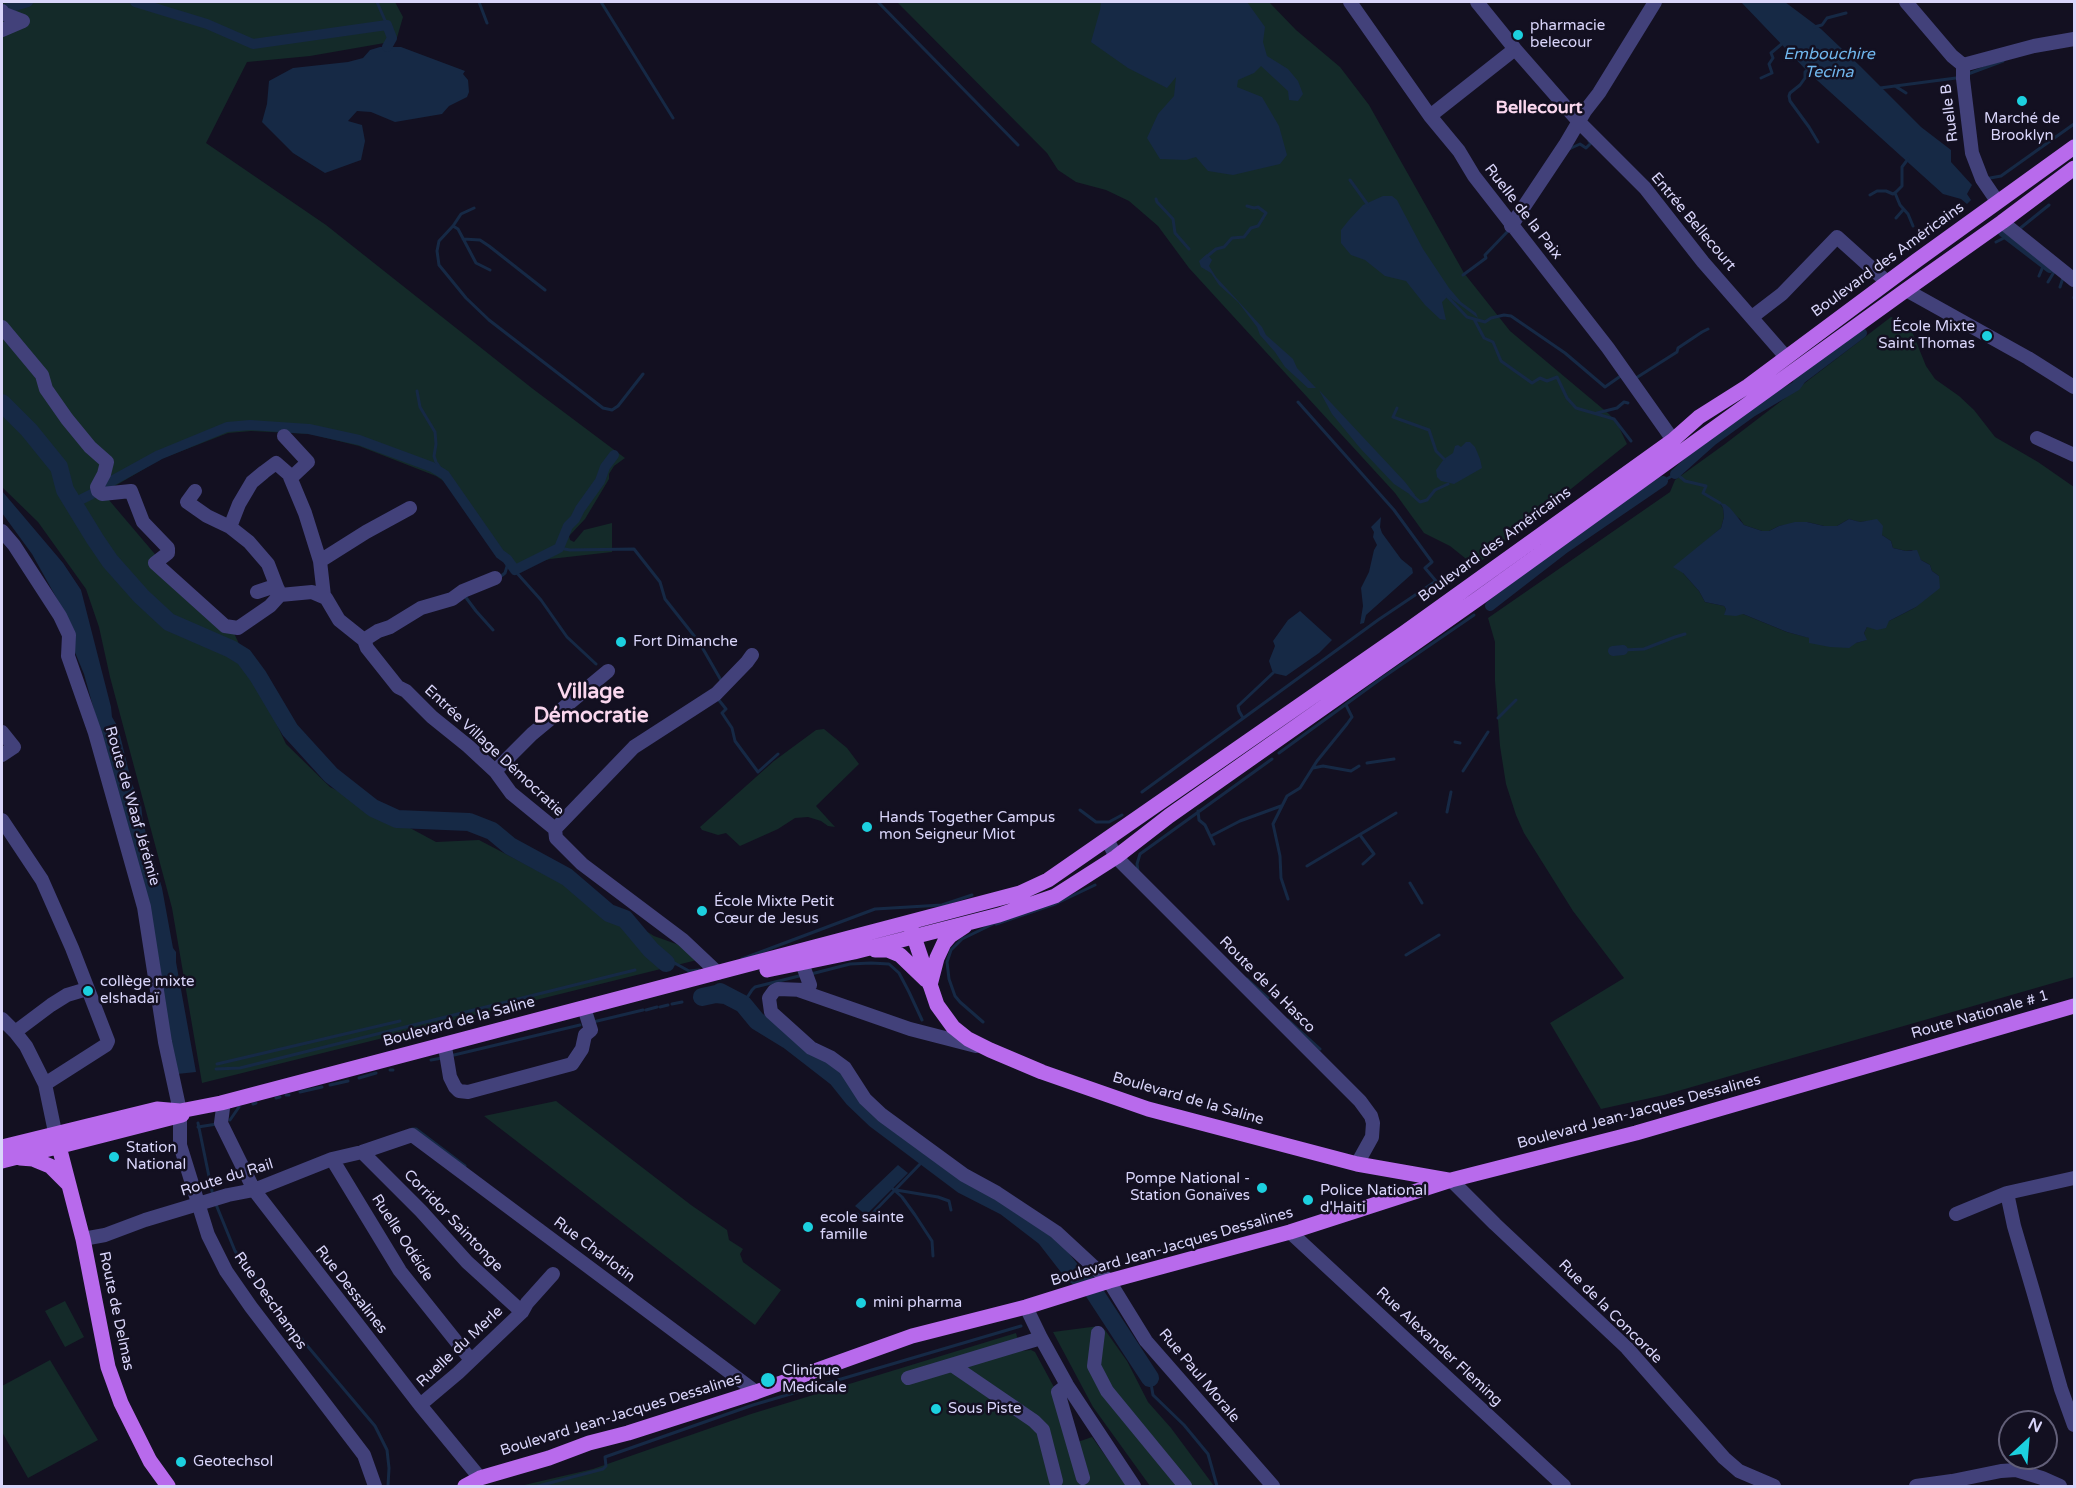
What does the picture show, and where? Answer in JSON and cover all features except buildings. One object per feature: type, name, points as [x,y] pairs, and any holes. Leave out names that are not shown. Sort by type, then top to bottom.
[{"type":"main road","name":"Boulevard des Américains","points":[[912,930],[1020,893],[1047,880],[1404,633],[1673,440],[1699,417],[1748,386],[1997,201],[2074,147]]},
{"type":"main road","points":[[912,930],[999,915],[1055,896],[1116,857],[1169,816],[1479,598],[2074,168]]},
{"type":"main road","points":[[930,985],[937,958],[944,943],[950,936],[974,920]]},
{"type":"main road","name":"Boulevard de la Saline","points":[[180,1113],[223,1108],[445,1047],[586,1014],[717,976],[912,930]]},
{"type":"main road","name":"Boulevard de la Saline","points":[[717,976],[802,963],[854,952],[912,930]]},
{"type":"main road","name":"Boulevard de la Saline","points":[[912,930],[937,1005],[953,1027],[968,1039],[990,1050],[1042,1072],[1148,1110],[1357,1164],[1451,1180]]},
{"type":"main road","points":[[854,952],[888,950],[900,955],[930,985]]},
{"type":"main road","name":"Boulevard de la Saline","points":[[2,1147],[56,1139],[180,1113],[672,990]]},
{"type":"main road","name":"Route Nationale # 1","points":[[1894,1058],[2074,1006]]},
{"type":"main road","name":"Boulevard Jean-Jacques Dessalines","points":[[465,1486],[480,1478],[756,1392],[912,1336],[1026,1307],[1290,1232],[1451,1180],[1636,1132],[1894,1058]]},
{"type":"main road","name":"Boulevard de la Saline","points":[[8,1159],[56,1139]]},
{"type":"main road","name":"Route de Delmas","points":[[56,1139],[83,1239],[108,1367],[120,1403],[150,1461],[168,1486]]},
{"type":"main road","points":[[8,1159],[33,1159],[42,1162],[57,1172],[69,1187]]},
{"type":"street","name":"Ruelle de la Paix","points":[[1350,2],[1511,226],[1608,348],[1673,440]]},
{"type":"street","name":"Entrée Bellecourt","points":[[1477,2],[1579,122],[1646,188],[1703,262],[1786,357]]},
{"type":"street","points":[[1511,226],[1599,93],[1655,2]]},
{"type":"street","name":"Ruelle B","points":[[1906,2],[1952,56],[1963,65],[1972,153],[1982,179],[1997,201]]},
{"type":"street","points":[[2,11],[23,21],[2,30]]},
{"type":"street","points":[[1963,65],[2034,46],[2074,39]]},
{"type":"street","points":[[1430,116],[1515,49]]},
{"type":"street","points":[[2002,222],[2074,280]]},
{"type":"street","points":[[1752,317],[1782,294],[1837,237],[1887,282]]},
{"type":"street","points":[[1906,290],[2028,358],[2074,387]]},
{"type":"street","points":[[2,327],[42,375],[46,389],[68,419],[90,447],[107,462],[97,487],[98,491],[102,494],[131,491],[142,522],[168,548],[168,553],[154,563],[225,626],[238,628],[270,606],[279,592]]},
{"type":"street","points":[[257,591],[269,588],[279,592],[312,592],[324,596],[320,561],[290,477],[308,462],[284,436]]},
{"type":"street","points":[[2037,438],[2074,455]]},
{"type":"street","points":[[230,527],[239,504],[252,482],[264,472],[276,463],[292,477]]},
{"type":"street","points":[[195,491],[187,502],[207,516],[230,527],[249,542],[268,564],[279,592]]},
{"type":"street","points":[[320,561],[410,508]]},
{"type":"street","name":"Route de Waaf Jérémie","points":[[2,531],[60,616],[69,635],[68,656],[95,732],[144,908],[165,1042],[180,1113]]},
{"type":"street","points":[[364,640],[421,608],[452,599],[463,591],[495,578]]},
{"type":"street","name":"Entrée Village Démocratie","points":[[324,596],[339,620],[364,640],[367,648],[398,687],[406,691],[495,771],[511,793],[555,829],[556,838],[582,864],[683,940],[717,976]]},
{"type":"street","points":[[555,829],[634,747],[716,694],[752,655]]},
{"type":"street","points":[[495,771],[532,734],[608,671]]},
{"type":"street","points":[[2,732],[14,747],[2,755]]},
{"type":"street","points":[[2,820],[42,880],[108,1041],[106,1046],[45,1084]]},
{"type":"street","name":"Route de la Hasco","points":[[1107,839],[1116,857],[1360,1101],[1371,1116],[1373,1123],[1372,1137],[1357,1164]]},
{"type":"street","points":[[796,989],[805,990],[810,986],[802,963]]},
{"type":"street","points":[[15,1032],[67,995],[87,989]]},
{"type":"street","points":[[796,989],[910,1029],[990,1050]]},
{"type":"street","name":"Rue Paul Morale","points":[[796,989],[774,991],[770,999],[771,1012],[812,1048],[845,1068],[865,1099],[882,1115],[964,1175],[998,1193],[1049,1227],[1095,1286],[1273,1486]]},
{"type":"street","points":[[445,1047],[450,1077],[455,1087],[459,1091],[468,1092],[572,1064],[582,1048],[585,1035],[591,1030],[586,1014]]},
{"type":"street","points":[[2,1019],[26,1046],[45,1084],[56,1139]]},
{"type":"street","name":"Rue Dessalines","points":[[223,1108],[221,1123],[254,1190],[420,1406],[480,1478]]},
{"type":"street","name":"Rue Deschamps","points":[[180,1113],[180,1145],[204,1202],[208,1235],[226,1271],[364,1455],[375,1486]]},
{"type":"street","name":"Route du Rail","points":[[83,1239],[105,1235],[228,1195],[254,1190],[332,1159],[362,1152],[412,1135]]},
{"type":"street","name":"Rue Charlotin","points":[[412,1135],[756,1392]]},
{"type":"street","name":"Corridor Saintonge","points":[[362,1152],[421,1211],[467,1262],[522,1312]]},
{"type":"street","name":"Ruelle Odéide","points":[[332,1159],[400,1271],[471,1360]]},
{"type":"street","points":[[1956,1214],[2007,1193],[2074,1178]]},
{"type":"street","name":"Rue de la Concorde","points":[[1451,1180],[1627,1348],[1724,1458],[1739,1471],[1774,1486]]},
{"type":"street","points":[[2007,1193],[2014,1226],[2061,1389],[2074,1425]]},
{"type":"street","name":"Rue Alexander Fleming","points":[[1290,1232],[1564,1486]]},
{"type":"street","name":"Ruelle du Merle","points":[[420,1406],[522,1312],[527,1303],[553,1275]]},
{"type":"street","points":[[1026,1307],[1067,1385],[1134,1486]]},
{"type":"street","points":[[1098,1333],[1094,1366],[1107,1391],[1185,1486]]},
{"type":"street","points":[[908,1378],[1041,1338]]},
{"type":"street","points":[[952,1365],[1044,1430],[1056,1481]]},
{"type":"street","points":[[1067,1385],[1058,1392],[1083,1478]]},
{"type":"street","points":[[1916,1486],[2016,1470],[2036,1475],[2057,1485]]},
{"type":"green space","points":[[2,2],[395,2],[403,17],[396,41],[310,56],[247,62],[206,143],[326,225],[533,389],[625,458],[614,466],[609,479],[585,519],[569,536],[574,542],[584,530],[612,523],[612,552],[550,559],[525,566],[511,567],[499,555],[445,482],[436,476],[359,446],[310,434],[251,431],[228,433],[161,459],[103,493],[165,566],[233,631],[286,744],[330,787],[436,842],[479,840],[609,908],[654,936],[679,945],[697,960],[202,1083],[172,908],[110,677],[99,627],[86,589],[38,522],[2,487]]},
{"type":"green space","points":[[897,2],[1269,2],[1296,30],[1340,67],[1369,105],[1464,273],[1510,331],[1609,414],[1617,423],[1627,444],[1475,566],[1450,546],[1424,533],[1395,493],[1189,268],[1158,226],[1129,201],[1106,190],[1076,182],[1058,170],[1047,153]]},
{"type":"green space","points":[[1891,317],[1909,324],[1926,366],[1935,379],[1974,410],[1995,437],[2038,462],[2074,487],[2074,977],[1664,1095],[1601,1109],[1550,1023],[1624,978],[1573,911],[1524,833],[1516,815],[1506,784],[1500,746],[1495,681],[1495,642],[1488,618],[1670,492],[1675,480]],"holes":[[[1720,504],[1740,519],[1744,525],[1762,531],[1807,522],[1837,526],[1849,519],[1859,522],[1871,521],[1882,535],[1891,541],[1893,548],[1912,550],[1939,576],[1916,607],[1889,621],[1867,627],[1864,633],[1866,640],[1856,643],[1809,643],[1810,638],[1787,632],[1743,614],[1725,614],[1724,606],[1705,602],[1699,591],[1683,573],[1698,548],[1721,528],[1724,517]]]},
{"type":"green space","points":[[824,729],[847,748],[859,764],[816,806],[835,827],[808,817],[795,818],[778,829],[740,846],[726,833],[718,835],[702,830],[700,827],[774,761],[816,730]]},
{"type":"green space","points":[[556,1101],[727,1230],[729,1240],[743,1249],[740,1254],[743,1262],[781,1290],[755,1325],[484,1116]]},
{"type":"green space","points":[[65,1301],[84,1337],[65,1347],[45,1311]]},
{"type":"green space","points":[[1099,1326],[1105,1330],[1127,1361],[1148,1402],[1171,1428],[1214,1486],[1150,1486],[1093,1407],[1053,1332]]},
{"type":"green space","name":"Sous Piste","points":[[1016,1333],[1021,1351],[1035,1352],[1056,1391],[1072,1444],[1092,1437],[1127,1486],[520,1486],[593,1469],[751,1414]]},
{"type":"green space","points":[[50,1360],[98,1440],[28,1478],[2,1432],[2,1386]]},
{"type":"water","points":[[1101,2],[1247,2],[1265,27],[1263,42],[1267,56],[1288,69],[1298,81],[1303,94],[1298,101],[1289,100],[1288,91],[1261,66],[1254,73],[1238,80],[1237,87],[1262,97],[1279,126],[1287,155],[1280,164],[1233,175],[1208,171],[1196,157],[1186,160],[1160,159],[1147,138],[1158,114],[1174,96],[1176,77],[1167,88],[1128,68],[1091,42]]},
{"type":"water","name":"Embouchire Tecina","points":[[1741,2],[1785,2],[1821,29],[1921,127],[1951,150],[1951,162],[1972,185],[1967,194],[1971,200],[1967,204],[1961,199],[1943,194],[1808,72]]},
{"type":"water","points":[[380,47],[401,47],[465,71],[463,74],[468,80],[469,92],[467,97],[449,106],[442,114],[395,122],[371,112],[357,111],[348,121],[362,125],[365,141],[361,160],[325,173],[293,153],[262,122],[267,104],[269,81],[293,68],[348,62],[363,58],[370,50]]},
{"type":"water","points":[[1383,196],[1392,196],[1397,200],[1423,249],[1449,288],[1461,302],[1476,313],[1478,318],[1448,296],[1442,302],[1446,320],[1440,319],[1425,305],[1406,281],[1385,276],[1365,260],[1351,255],[1341,243],[1341,230],[1349,220],[1363,205]]},
{"type":"water","points":[[1207,254],[1212,260],[1209,266],[1216,277],[1262,327],[1266,335],[1293,359],[1297,368],[1316,388],[1308,388],[1285,367],[1238,302],[1219,285],[1211,273],[1201,267],[1199,261]]},
{"type":"water","points":[[1319,390],[1405,482],[1415,495],[1414,497],[1394,484],[1360,448],[1332,414]]},
{"type":"water","points":[[1466,442],[1470,442],[1475,447],[1482,468],[1454,484],[1441,481],[1437,477],[1436,470],[1444,459],[1453,453],[1455,446],[1461,447]]},
{"type":"water","points":[[2,491],[63,563],[81,590],[112,717],[118,727],[132,784],[141,804],[143,823],[162,888],[173,948],[176,952],[196,1072],[177,1074],[107,750],[84,674],[74,650],[71,624],[32,554],[2,513]]},
{"type":"water","points":[[1720,503],[1730,508],[1744,525],[1762,531],[1769,531],[1795,522],[1837,526],[1849,519],[1860,522],[1877,519],[1883,526],[1882,535],[1891,541],[1893,548],[1906,551],[1917,550],[1921,560],[1930,565],[1932,571],[1939,576],[1940,588],[1916,607],[1889,621],[1886,628],[1877,630],[1867,627],[1864,633],[1867,640],[1849,648],[1809,643],[1809,638],[1787,632],[1743,614],[1724,615],[1726,609],[1724,606],[1705,602],[1699,591],[1683,573],[1673,567],[1721,528],[1724,517]]},
{"type":"water","points":[[1381,517],[1382,533],[1401,559],[1412,568],[1413,573],[1366,615],[1364,623],[1360,624],[1363,606],[1361,588],[1369,572],[1377,545],[1371,527]]},
{"type":"water","points":[[1300,611],[1332,640],[1319,653],[1286,676],[1273,673],[1269,661],[1275,646],[1273,641],[1288,620]]},
{"type":"water","points":[[898,1165],[908,1173],[866,1215],[855,1206]]},
{"type":"waterway","points":[[2,10],[28,2]]},
{"type":"waterway","points":[[135,2],[207,24],[253,44],[387,25],[392,38],[387,47]]},
{"type":"waterway","points":[[377,2],[387,25]]},
{"type":"waterway","points":[[479,2],[487,23]]},
{"type":"waterway","points":[[601,2],[673,118]]},
{"type":"waterway","points":[[878,2],[1018,145]]},
{"type":"waterway","points":[[1814,27],[1822,25],[1827,18],[1846,13]]},
{"type":"waterway","points":[[1761,78],[1772,73],[1769,64],[1773,58],[1771,53],[1784,42]]},
{"type":"waterway","points":[[1968,74],[2003,61]]},
{"type":"waterway","points":[[1809,69],[1805,72],[1805,78],[1800,85],[1789,96],[1790,101],[1818,142]]},
{"type":"waterway","points":[[1880,88],[1956,78]]},
{"type":"waterway","points":[[1895,86],[1906,93]]},
{"type":"waterway","points":[[1990,178],[2001,176],[2074,124]]},
{"type":"waterway","points":[[1569,149],[1580,144],[1586,148],[1591,143],[1589,141]]},
{"type":"waterway","points":[[1870,195],[1877,191],[1893,194],[1896,192],[1902,186],[1902,167],[1908,159]]},
{"type":"waterway","points":[[1350,180],[1368,205]]},
{"type":"waterway","points":[[1895,193],[1913,226]]},
{"type":"waterway","points":[[1156,199],[1173,219],[1175,233],[1189,249]]},
{"type":"waterway","points":[[2018,230],[2049,205]]},
{"type":"waterway","points":[[1205,258],[1216,249],[1224,247],[1232,238],[1244,237],[1251,228],[1258,226],[1266,213],[1258,207],[1247,206]]},
{"type":"waterway","points":[[474,208],[461,214],[439,241],[437,251],[439,265],[466,298],[489,320],[603,408],[612,410],[618,406],[643,374]]},
{"type":"waterway","points":[[1896,218],[1903,210]]},
{"type":"waterway","points":[[453,226],[458,229],[476,263],[490,270]]},
{"type":"waterway","points":[[1463,275],[1486,258],[1485,255],[1509,230]]},
{"type":"waterway","points":[[2003,232],[2050,268]]},
{"type":"waterway","points":[[1996,242],[2010,235]]},
{"type":"waterway","points":[[463,239],[480,240],[545,290]]},
{"type":"waterway","points":[[2039,276],[2044,264]]},
{"type":"waterway","points":[[2048,282],[2054,272]]},
{"type":"waterway","points":[[2060,287],[2063,278]]},
{"type":"waterway","points":[[1446,295],[1467,317],[1474,319],[1484,338],[1493,342],[1501,361],[1532,383],[1540,378],[1547,381],[1557,377],[1567,398],[1576,408],[1614,419],[1631,441]]},
{"type":"waterway","points":[[1474,319],[1485,322],[1491,318],[1511,316],[1565,353],[1605,387],[1622,375]]},
{"type":"waterway","points":[[1636,378],[1708,329]]},
{"type":"waterway","points":[[1675,474],[1712,441],[1752,412],[1796,386],[1801,379],[1862,333]]},
{"type":"waterway","points":[[417,391],[420,407],[435,432],[434,456],[445,475]]},
{"type":"waterway","points":[[1142,792],[1378,620],[1436,581],[1425,568],[1432,562],[1394,510],[1298,402]]},
{"type":"waterway","points":[[1597,413],[1617,408],[1624,402],[1628,403]]},
{"type":"waterway","points":[[2,403],[29,430],[59,467],[65,490],[110,561],[141,596],[169,622],[244,657],[290,730],[331,775],[373,808],[397,819],[469,822],[492,831],[510,846],[567,877],[609,913],[625,919],[651,950],[666,963]]},
{"type":"waterway","points":[[1397,408],[1393,417],[1429,430],[1436,451],[1444,459]]},
{"type":"waterway","points":[[74,503],[159,455],[227,427],[250,425],[309,429],[359,440],[432,467],[445,475],[500,554],[515,570],[559,548],[568,526],[600,481],[605,467],[614,455]]},
{"type":"waterway","points":[[1660,480],[1678,475],[1685,481],[1706,486],[1703,493],[1720,503]]},
{"type":"waterway","points":[[1490,606],[1565,548],[1663,481]]},
{"type":"waterway","points":[[1411,494],[1420,502],[1427,500],[1435,490],[1448,484]]},
{"type":"waterway","points":[[559,548],[570,550],[634,549],[660,582],[665,599],[699,642],[722,682]]},
{"type":"waterway","points":[[500,577],[505,573],[508,563],[541,600],[567,637],[596,664]]},
{"type":"waterway","points":[[464,595],[493,630]]},
{"type":"waterway","points":[[1279,753],[1474,615]]},
{"type":"waterway","points":[[1623,650],[1644,649],[1685,634]]},
{"type":"waterway","points":[[1613,651],[1623,650]]},
{"type":"waterway","points":[[1243,718],[1238,706],[1273,673]]},
{"type":"waterway","points":[[718,699],[726,709],[722,713],[732,728],[735,741],[758,772],[778,754]]},
{"type":"waterway","points":[[1498,718],[1516,700]]},
{"type":"waterway","points":[[1288,899],[1281,878],[1280,856],[1273,824],[1287,796],[1300,788],[1317,761],[1352,717],[1346,705]]},
{"type":"waterway","points":[[1463,771],[1488,732]]},
{"type":"waterway","points":[[1455,742],[1460,743]]},
{"type":"waterway","points":[[1138,871],[1137,864],[1140,854],[1272,759]]},
{"type":"waterway","points":[[1367,763],[1394,759]]},
{"type":"waterway","points":[[1313,768],[1323,766],[1351,771],[1359,766]]},
{"type":"waterway","points":[[1447,812],[1451,792]]},
{"type":"waterway","points":[[1211,836],[1240,821],[1281,806]]},
{"type":"waterway","points":[[1080,810],[1096,822],[1109,822],[1122,815]]},
{"type":"waterway","points":[[1198,811],[1199,820],[1205,825],[1214,844]]},
{"type":"waterway","points":[[1307,866],[1396,813]]},
{"type":"waterway","points":[[1360,835],[1374,854],[1363,864]]},
{"type":"waterway","points":[[1410,883],[1422,903]]},
{"type":"waterway","points":[[996,924],[1055,904],[1095,885]]},
{"type":"waterway","points":[[742,959],[875,909],[942,905],[972,895]]},
{"type":"waterway","points":[[983,1022],[955,996],[949,979],[947,962],[951,950],[962,939],[995,923]]},
{"type":"waterway","points":[[1406,955],[1439,935]]},
{"type":"waterway","points":[[651,950],[689,971],[699,970]]},
{"type":"waterway","points":[[811,974],[850,964],[889,964],[899,973],[922,1020]]},
{"type":"waterway","points":[[216,1069],[240,1068],[635,970]]},
{"type":"waterway","points":[[743,1004],[755,987],[803,975]]},
{"type":"waterway","points":[[1247,979],[1268,998]]},
{"type":"waterway","points":[[720,992],[743,1004],[757,1021],[788,1040],[837,1078],[853,1098],[875,1119],[963,1185],[1006,1207],[1045,1237],[1073,1273],[1090,1286],[1150,1378]]},
{"type":"waterway","points":[[702,997],[725,995]]},
{"type":"waterway","points":[[672,1004],[682,1002]]},
{"type":"waterway","points":[[660,1007],[668,1005]]},
{"type":"waterway","points":[[646,1010],[657,1007]]},
{"type":"waterway","points":[[593,1022],[643,1010]]},
{"type":"waterway","points":[[1288,1020],[1320,1049]]},
{"type":"waterway","points":[[217,1064],[400,1021]]},
{"type":"waterway","points":[[454,1055],[580,1025]]},
{"type":"waterway","points":[[431,1060],[442,1058]]},
{"type":"waterway","points":[[359,1078],[376,1073]]},
{"type":"waterway","points":[[330,1085],[348,1081]]},
{"type":"waterway","points":[[300,1092],[322,1087]]},
{"type":"waterway","points":[[276,1098],[280,1097]]},
{"type":"waterway","points":[[230,1120],[239,1107]]},
{"type":"waterway","points":[[198,1123],[213,1196]]},
{"type":"waterway","points":[[198,1127],[217,1124]]},
{"type":"waterway","points":[[412,1129],[416,1129],[465,1166]]},
{"type":"waterway","points":[[857,1214],[865,1221],[922,1162],[923,1155]]},
{"type":"waterway","points":[[892,1188],[902,1197],[932,1241],[933,1256]]},
{"type":"waterway","points":[[896,1190],[938,1197],[949,1201],[951,1210]]},
{"type":"waterway","points":[[215,1202],[235,1251],[304,1342],[375,1426],[387,1450],[388,1486]]},
{"type":"waterway","points":[[538,1486],[603,1469],[606,1466],[605,1457],[753,1405],[1021,1326]]},
{"type":"waterway","points":[[1150,1378],[1153,1395],[1184,1425],[1208,1454],[1217,1486]]},
{"type":"place","name":"pharmacie belecour","points":[[1518,35]]},
{"type":"place","name":"Marché de Brooklyn","points":[[2022,101]]},
{"type":"place","name":"École Mixte Saint Thomas","points":[[1987,336]]},
{"type":"place","name":"Fort Dimanche","points":[[621,642]]},
{"type":"place","name":"Hands Together Campus mon Seigneur Miot","points":[[867,827]]},
{"type":"place","name":"École Mixte Petit Cœur de Jesus","points":[[702,911]]},
{"type":"place","name":"collège mixte elshadaï","points":[[88,991]]},
{"type":"place","name":"Station National","points":[[114,1157]]},
{"type":"place","name":"Pompe National - Station Gonaïves","points":[[1262,1188]]},
{"type":"place","name":"Police National d'Haiti","points":[[1308,1200]]},
{"type":"place","name":"ecole sainte famille","points":[[808,1227]]},
{"type":"place","name":"mini pharma","points":[[861,1303]]},
{"type":"place","name":"Clinique Medicale","points":[[768,1380]]},
{"type":"place","name":"Sous Piste","points":[[936,1409]]},
{"type":"place","name":"Geotechsol","points":[[181,1462]]},
{"type":"district","name":"Bellecourt","points":[[1539,108]]},
{"type":"district","name":"Village Démocratie","points":[[591,704]]}]
